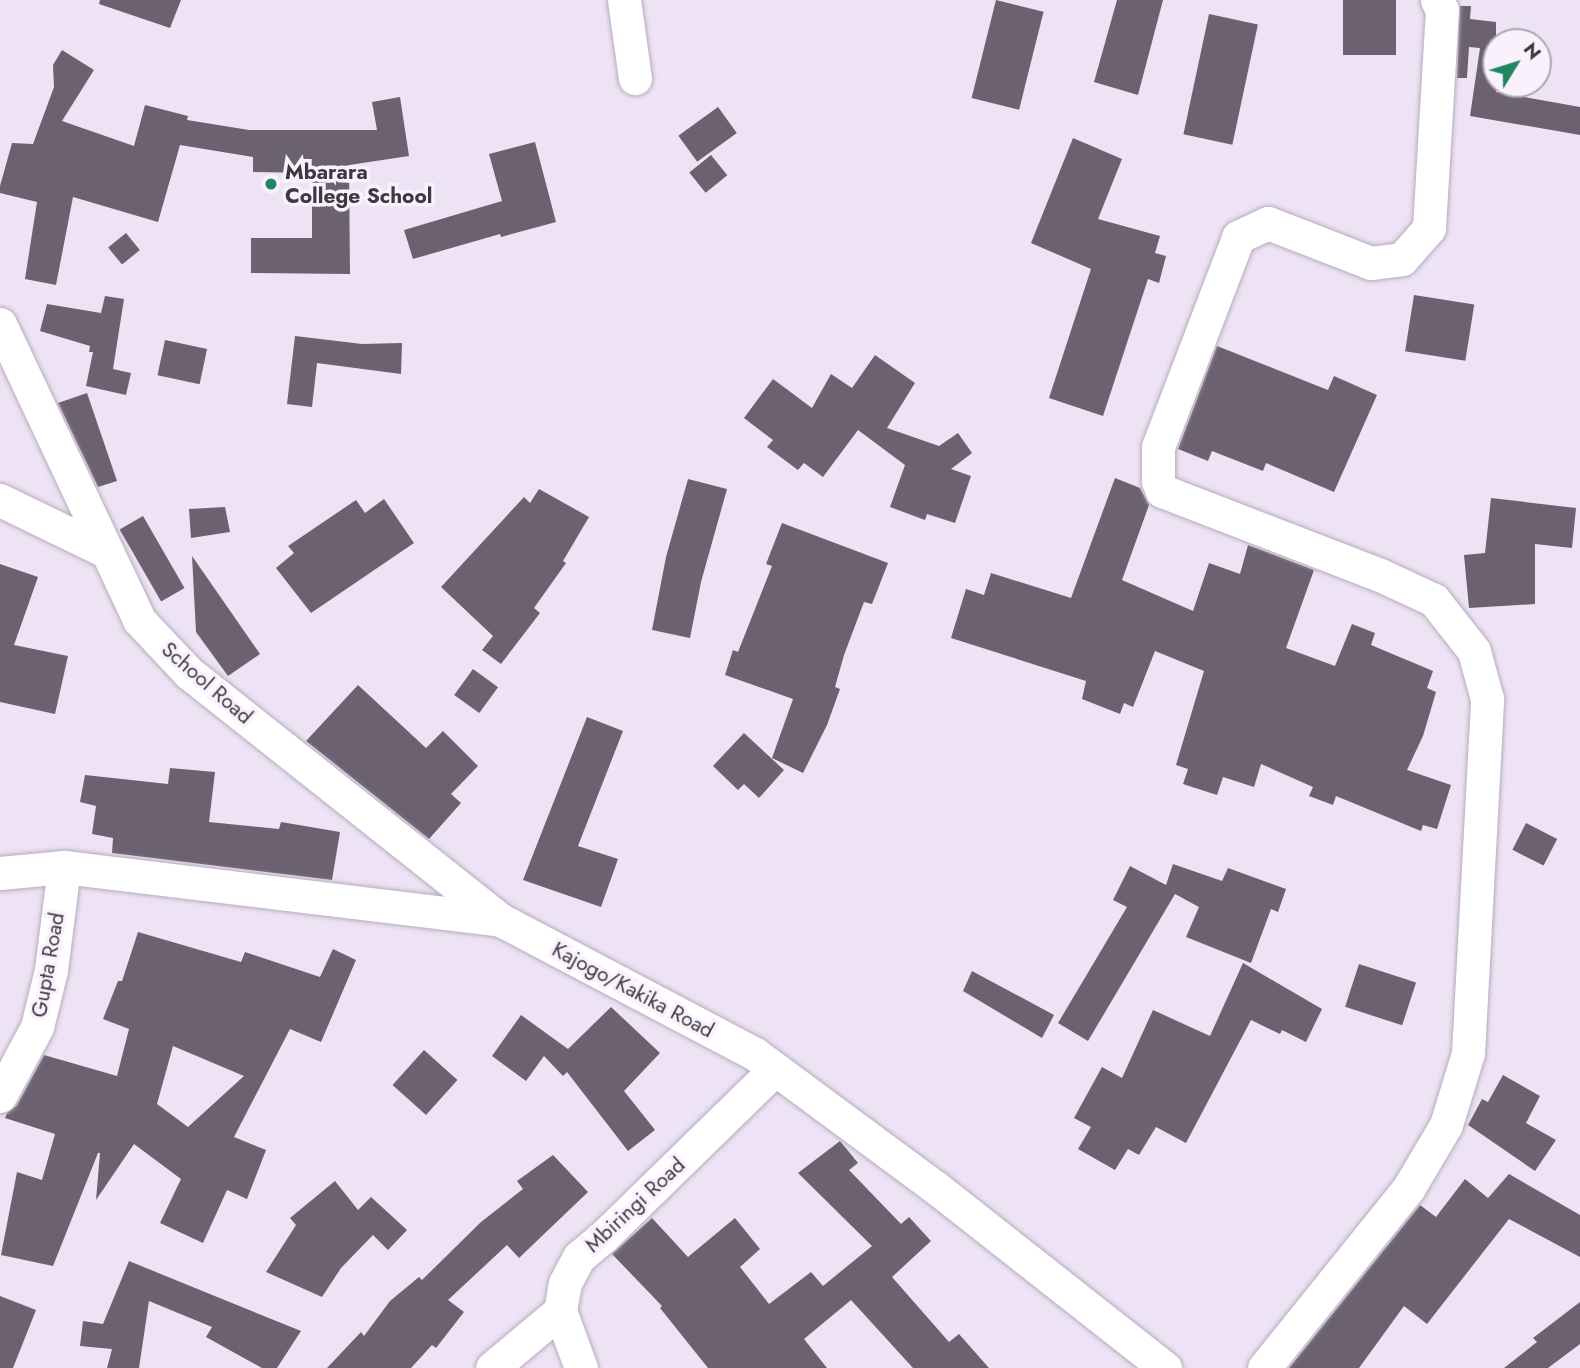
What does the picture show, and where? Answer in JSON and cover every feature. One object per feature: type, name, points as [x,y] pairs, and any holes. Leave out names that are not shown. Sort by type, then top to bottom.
[{"type":"street","points":[[624,0],[635,78]]},
{"type":"street","points":[[1264,1368],[1408,1189],[1446,1125],[1468,1053],[1488,699],[1474,652],[1434,600],[1380,575],[1162,491],[1158,481],[1158,447],[1238,237],[1268,223],[1371,263],[1402,259],[1429,228],[1442,10],[1437,0]]},
{"type":"street","name":"School Road","points":[[0,324],[139,620],[189,673],[501,920]]},
{"type":"street","points":[[0,500],[107,552]]},
{"type":"street","name":"Kajogo/Kakika Road","points":[[0,873],[64,867],[501,920],[755,1054],[935,1187],[1165,1368]]},
{"type":"street","name":"Gupta Road","points":[[0,1096],[37,1027],[51,970],[64,867]]},
{"type":"street","name":"Mbiringi Road","points":[[560,1311],[565,1283],[579,1256],[604,1236],[775,1069]]},
{"type":"street","points":[[492,1368],[560,1311],[581,1368]]},
{"type":"building","points":[[100,0],[181,0],[170,28],[99,4]]},
{"type":"building","points":[[996,0],[1044,12],[1019,110],[972,98]]},
{"type":"building","points":[[1117,0],[1163,0],[1138,95],[1094,82]]},
{"type":"building","points":[[1343,0],[1396,0],[1396,55],[1343,55]]},
{"type":"building","points":[[1460,6],[1471,6],[1470,19],[1496,22],[1496,28],[1482,28],[1482,98],[1530,98],[1580,107],[1580,135],[1470,116],[1480,48],[1469,47],[1467,78],[1457,78]]},
{"type":"building","points":[[1209,14],[1258,24],[1232,145],[1183,134]]},
{"type":"building","points":[[62,50],[94,70],[62,121],[134,146],[145,105],[188,116],[187,120],[249,130],[377,130],[372,102],[400,97],[409,156],[349,165],[350,274],[251,273],[251,238],[312,238],[312,173],[253,172],[253,157],[180,145],[158,222],[73,197],[56,285],[25,279],[37,202],[0,193],[0,186],[12,143],[33,144],[54,87],[53,65]]},
{"type":"building","points":[[718,107],[737,133],[697,162],[678,136]]},
{"type":"building","points":[[1073,138],[1122,159],[1098,219],[1160,236],[1155,253],[1166,256],[1159,283],[1148,279],[1103,416],[1049,398],[1091,269],[1031,243]]},
{"type":"building","points":[[535,142],[556,222],[501,237],[500,234],[413,259],[404,230],[502,201],[489,154]]},
{"type":"building","points":[[711,155],[727,175],[706,193],[689,173]]},
{"type":"building","points":[[126,233],[140,250],[122,265],[108,247]]},
{"type":"building","points":[[1414,295],[1474,305],[1465,361],[1405,351]]},
{"type":"building","points":[[105,296],[124,299],[113,369],[131,373],[126,395],[86,386],[93,352],[89,352],[90,346],[40,331],[47,304],[101,313]]},
{"type":"building","points":[[295,336],[362,344],[402,343],[401,374],[317,363],[312,407],[287,404]]},
{"type":"building","points":[[165,340],[207,349],[200,384],[158,375]]},
{"type":"building","points":[[1217,346],[1328,390],[1334,376],[1377,395],[1334,492],[1266,463],[1263,471],[1212,451],[1208,461],[1178,449]]},
{"type":"building","points":[[875,355],[915,383],[887,428],[939,446],[958,433],[972,453],[951,469],[971,476],[955,523],[927,514],[925,520],[890,507],[905,465],[858,430],[823,477],[804,463],[798,470],[767,447],[773,440],[744,418],[773,379],[812,408],[831,374],[852,388]]},
{"type":"building","points":[[87,393],[117,481],[98,487],[58,403]]},
{"type":"building","points":[[1115,478],[1140,488],[1149,505],[1122,580],[1193,611],[1209,563],[1240,574],[1248,545],[1314,570],[1286,648],[1335,666],[1352,624],[1375,633],[1371,645],[1433,671],[1427,688],[1436,692],[1423,736],[1407,770],[1451,785],[1437,829],[1423,825],[1421,831],[1336,796],[1333,805],[1309,796],[1313,787],[1261,764],[1254,787],[1223,777],[1217,795],[1183,784],[1188,769],[1176,765],[1204,671],[1155,651],[1133,707],[1124,703],[1120,714],[1082,699],[1086,681],[951,638],[966,589],[984,595],[991,573],[1071,598]]},
{"type":"building","points":[[688,479],[727,489],[701,582],[690,638],[652,630],[666,557]]},
{"type":"building","points":[[539,489],[589,517],[563,561],[566,563],[534,608],[540,613],[501,664],[482,650],[493,636],[441,587],[524,497],[530,503]]},
{"type":"building","points":[[1491,498],[1576,508],[1572,548],[1535,544],[1535,604],[1469,608],[1464,555],[1485,553]]},
{"type":"building","points":[[384,499],[414,543],[311,613],[276,568],[294,553],[288,546],[356,500],[365,513]]},
{"type":"building","points":[[225,507],[230,532],[191,538],[189,509]]},
{"type":"building","points":[[143,516],[184,588],[161,601],[120,530]]},
{"type":"building","points":[[782,523],[888,563],[872,604],[864,602],[835,687],[840,689],[827,725],[803,773],[772,758],[793,699],[725,675],[733,650],[738,652],[772,566],[766,564]]},
{"type":"building","points":[[192,556],[260,654],[228,676],[196,632]]},
{"type":"building","points":[[0,564],[38,577],[14,645],[68,656],[55,714],[0,702]]},
{"type":"building","points":[[473,669],[498,687],[479,713],[454,695]]},
{"type":"building","points":[[358,685],[426,748],[443,731],[478,766],[451,794],[461,803],[429,839],[306,741]]},
{"type":"building","points":[[587,717],[623,731],[578,846],[618,859],[601,907],[523,880]]},
{"type":"building","points":[[744,733],[784,770],[759,798],[744,784],[738,790],[713,766]]},
{"type":"building","points":[[170,768],[215,772],[209,822],[279,829],[281,822],[340,832],[332,880],[112,853],[113,838],[92,834],[96,806],[80,802],[85,775],[168,784]]},
{"type":"building","points":[[1526,823],[1557,839],[1544,866],[1512,850]]},
{"type":"building","points":[[1173,864],[1222,881],[1228,868],[1286,889],[1278,912],[1271,909],[1251,963],[1186,937],[1199,907],[1175,894],[1088,1041],[1058,1023],[1127,907],[1113,900],[1130,866],[1166,885]]},
{"type":"building","points":[[138,932],[241,962],[245,952],[320,977],[333,949],[356,960],[321,1042],[290,1029],[234,1137],[266,1150],[247,1199],[227,1190],[203,1243],[160,1223],[181,1179],[134,1144],[96,1200],[98,1153],[53,1266],[1,1255],[17,1172],[42,1180],[55,1134],[5,1118],[7,1113],[17,1105],[44,1055],[117,1076],[129,1029],[103,1019],[118,981],[122,981]],"holes":[[[173,1046],[244,1076],[188,1127],[157,1104]]]},
{"type":"building","points":[[1243,963],[1322,1009],[1306,1042],[1282,1030],[1280,1034],[1251,1020],[1186,1143],[1156,1127],[1139,1155],[1128,1149],[1115,1170],[1078,1149],[1091,1127],[1074,1118],[1102,1067],[1122,1078],[1153,1010],[1210,1036]]},
{"type":"building","points":[[1359,964],[1416,983],[1402,1025],[1345,1007]]},
{"type":"building","points":[[972,971],[1054,1015],[1042,1038],[963,991]]},
{"type":"building","points":[[611,1007],[660,1053],[624,1091],[655,1130],[628,1151],[567,1072],[563,1076],[544,1056],[526,1081],[492,1056],[521,1015],[568,1049]]},
{"type":"building","points":[[424,1050],[457,1080],[426,1115],[393,1085]]},
{"type":"building","points":[[1503,1075],[1540,1096],[1526,1123],[1556,1140],[1535,1171],[1468,1125],[1482,1099],[1488,1102]]},
{"type":"building","points":[[840,1141],[858,1163],[849,1170],[901,1224],[909,1217],[931,1241],[892,1277],[949,1342],[959,1334],[989,1368],[913,1368],[851,1300],[804,1339],[827,1368],[708,1368],[660,1308],[662,1306],[612,1254],[652,1218],[688,1257],[735,1218],[760,1249],[740,1267],[769,1304],[811,1272],[823,1286],[872,1246],[798,1173]]},
{"type":"building","points":[[553,1155],[588,1192],[519,1258],[507,1245],[448,1300],[464,1312],[436,1348],[432,1345],[411,1368],[327,1368],[361,1332],[364,1336],[390,1301],[419,1277],[422,1280],[481,1222],[523,1189],[517,1181]]},
{"type":"building","points":[[1509,1174],[1580,1215],[1580,1257],[1509,1219],[1427,1324],[1404,1306],[1359,1368],[1289,1368],[1420,1205],[1436,1217],[1465,1179],[1488,1198]]},
{"type":"building","points":[[335,1181],[358,1210],[371,1197],[407,1230],[388,1250],[373,1235],[341,1268],[322,1297],[266,1272],[296,1225],[290,1218]]},
{"type":"building","points":[[129,1261],[301,1331],[277,1368],[262,1368],[206,1337],[212,1327],[149,1301],[139,1368],[107,1368],[112,1349],[80,1346],[83,1321],[103,1324]]},
{"type":"building","points":[[0,1296],[36,1310],[13,1368],[0,1368]]},
{"type":"building","points":[[1580,1302],[1580,1344],[1548,1368],[1504,1368],[1537,1342],[1533,1338]]},
{"type":"place","name":"Mbarara College School","points":[[271,184]]}]
